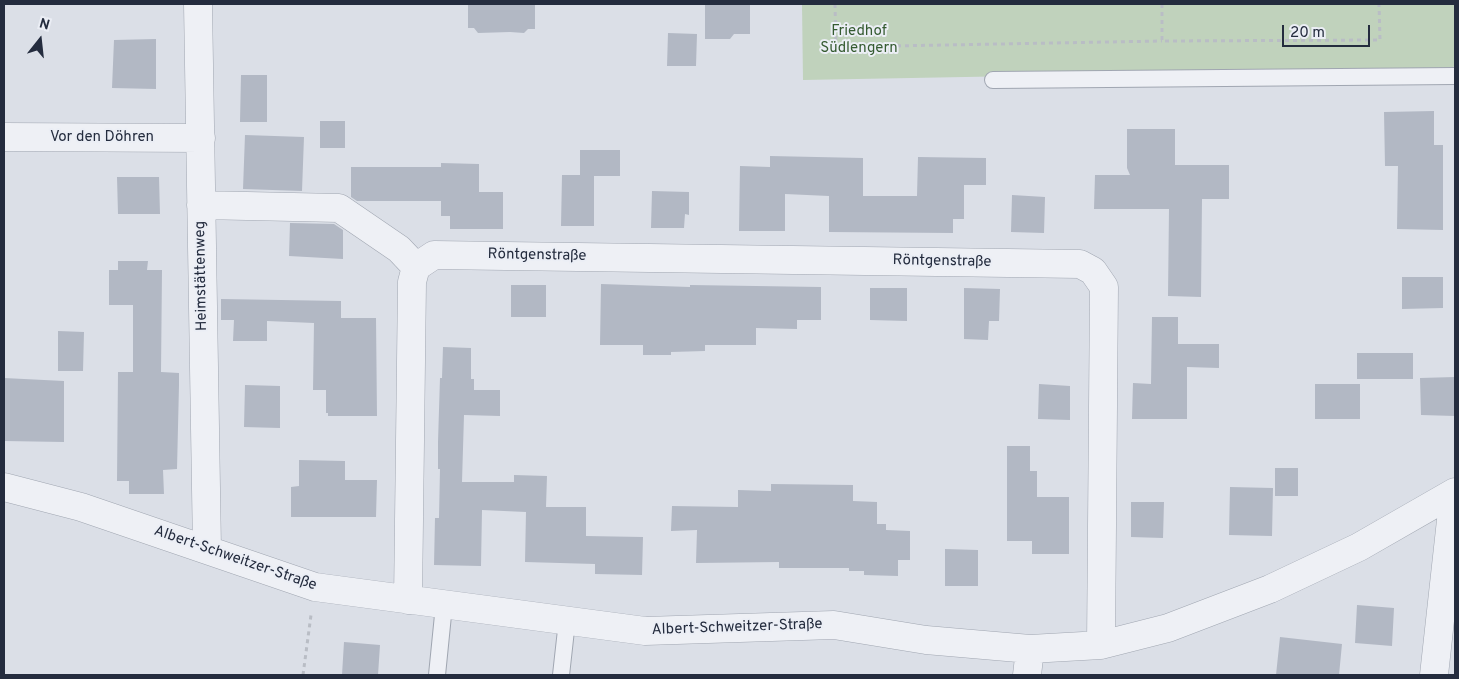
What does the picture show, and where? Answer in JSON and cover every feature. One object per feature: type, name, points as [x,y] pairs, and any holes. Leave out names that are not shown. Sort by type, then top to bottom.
[{"type":"street","name":"Heimstättenweg","points":[[198,4],[207,549]]},
{"type":"street","name":"Vor den Döhren","points":[[4,137],[201,138]]},
{"type":"street","points":[[201,205],[339,208],[399,249],[416,267],[412,282],[408,600]]},
{"type":"street","name":"Röntgenstraße","points":[[416,267],[434,255],[1080,264],[1093,271],[1104,286],[1101,645]]},
{"type":"street","name":"Albert-Schweitzer-Straße","points":[[4,486],[81,507],[315,587],[645,631],[834,625],[926,640],[1030,649],[1101,645],[1168,628],[1270,589],[1360,547],[1454,493]]},
{"type":"street","points":[[1434,675],[1454,493]]},
{"type":"street","points":[[1027,675],[1030,649]]},
{"type":"lane","points":[[993,80],[1455,76]]},
{"type":"lane","points":[[437,675],[444,605]]},
{"type":"lane","points":[[561,675],[567,621]]},
{"type":"path","points":[[835,4],[836,47],[1162,41],[1380,40],[1379,4]]},
{"type":"path","points":[[1162,4],[1162,41]]},
{"type":"path","points":[[303,675],[315,587]]},
{"type":"green space","name":"Friedhof Südlengern","points":[[802,4],[1455,4],[1455,66],[1451,68],[803,80]]},
{"type":"building","points":[[468,4],[535,4],[535,29],[528,29],[524,33],[478,33],[474,28],[468,28]]},
{"type":"building","points":[[705,4],[750,4],[750,34],[734,34],[730,39],[705,39]]},
{"type":"building","points":[[668,33],[697,34],[696,66],[667,66]]},
{"type":"building","points":[[156,39],[156,89],[112,88],[114,40]]},
{"type":"building","points":[[241,75],[267,75],[267,122],[240,122]]},
{"type":"building","points":[[1434,111],[1434,145],[1443,145],[1443,230],[1397,229],[1398,166],[1385,166],[1384,112]]},
{"type":"building","points":[[320,121],[345,121],[345,148],[320,148]]},
{"type":"building","points":[[1127,129],[1175,129],[1175,165],[1229,165],[1229,199],[1202,199],[1201,297],[1168,296],[1169,209],[1094,209],[1095,175],[1130,175],[1127,168]]},
{"type":"building","points":[[245,135],[304,137],[302,191],[243,189]]},
{"type":"building","points":[[580,150],[620,150],[620,176],[594,176],[594,226],[561,226],[562,175],[580,175]]},
{"type":"building","points":[[770,156],[863,158],[863,196],[917,196],[918,157],[986,158],[986,185],[964,185],[964,219],[953,219],[953,233],[829,232],[829,196],[785,194],[785,231],[739,231],[740,166],[770,167]]},
{"type":"building","points":[[441,163],[479,164],[479,192],[503,192],[503,229],[450,229],[450,216],[441,216],[441,201],[357,201],[351,197],[351,167],[441,167]]},
{"type":"building","points":[[117,177],[159,177],[160,214],[118,214]]},
{"type":"building","points":[[652,191],[689,192],[689,215],[685,214],[684,228],[651,228]]},
{"type":"building","points":[[1012,195],[1045,197],[1044,233],[1011,232]]},
{"type":"building","points":[[290,223],[334,224],[343,230],[343,259],[289,256]]},
{"type":"building","points":[[118,261],[148,261],[147,270],[162,270],[161,372],[179,373],[177,469],[163,470],[164,494],[129,494],[129,481],[117,481],[118,372],[133,372],[133,305],[109,305],[109,270],[118,270]]},
{"type":"building","points":[[1402,277],[1443,277],[1443,308],[1402,309]]},
{"type":"building","points":[[601,284],[690,287],[690,285],[821,287],[821,320],[797,320],[797,329],[756,328],[756,345],[705,345],[705,351],[671,352],[671,355],[643,355],[643,345],[600,345]]},
{"type":"building","points":[[511,285],[546,285],[546,317],[511,317]]},
{"type":"building","points":[[870,288],[907,288],[907,321],[870,320]]},
{"type":"building","points":[[964,288],[1000,289],[999,321],[989,321],[988,340],[964,339]]},
{"type":"building","points":[[221,299],[341,301],[341,318],[376,318],[377,416],[328,416],[328,413],[326,413],[326,390],[313,390],[314,323],[267,321],[267,341],[233,341],[234,320],[221,320]]},
{"type":"building","points":[[1152,317],[1178,317],[1178,344],[1219,344],[1219,368],[1187,367],[1187,419],[1132,419],[1133,383],[1151,384]]},
{"type":"building","points":[[58,331],[84,332],[83,371],[58,371]]},
{"type":"building","points":[[443,347],[471,348],[471,379],[474,379],[474,390],[500,390],[500,416],[464,415],[462,482],[514,482],[514,475],[547,476],[546,507],[586,507],[586,536],[643,537],[642,575],[595,574],[595,564],[525,562],[526,512],[482,510],[481,566],[434,565],[435,518],[439,518],[440,469],[438,469],[438,442]]},
{"type":"building","points":[[1357,353],[1413,353],[1413,379],[1357,379]]},
{"type":"building","points":[[1455,377],[1455,416],[1421,415],[1420,378]]},
{"type":"building","points":[[4,378],[64,381],[64,442],[4,441]]},
{"type":"building","points":[[1039,384],[1070,386],[1070,420],[1038,419]]},
{"type":"building","points":[[1315,384],[1360,384],[1360,419],[1315,419]]},
{"type":"building","points":[[245,385],[280,386],[280,428],[244,427]]},
{"type":"building","points":[[1007,446],[1030,446],[1030,471],[1037,471],[1037,497],[1069,497],[1069,554],[1032,554],[1032,541],[1007,541]]},
{"type":"building","points":[[299,460],[345,461],[345,480],[377,480],[376,517],[291,517],[291,487],[299,486]]},
{"type":"building","points":[[1275,468],[1298,468],[1298,496],[1275,496]]},
{"type":"building","points":[[771,484],[853,485],[853,501],[877,502],[877,524],[886,524],[886,530],[910,531],[910,560],[898,560],[898,576],[864,575],[864,571],[849,571],[849,568],[779,568],[779,562],[696,563],[697,530],[671,531],[672,506],[738,507],[738,490],[771,491]]},
{"type":"building","points":[[1230,487],[1273,488],[1272,536],[1229,535]]},
{"type":"building","points":[[1131,502],[1164,502],[1163,538],[1131,537]]},
{"type":"building","points":[[945,549],[978,550],[978,586],[945,586]]},
{"type":"building","points":[[1357,605],[1394,608],[1392,646],[1355,643]]},
{"type":"building","points":[[1280,637],[1342,644],[1339,675],[1276,675]]},
{"type":"building","points":[[344,642],[380,645],[378,675],[342,675]]}]
